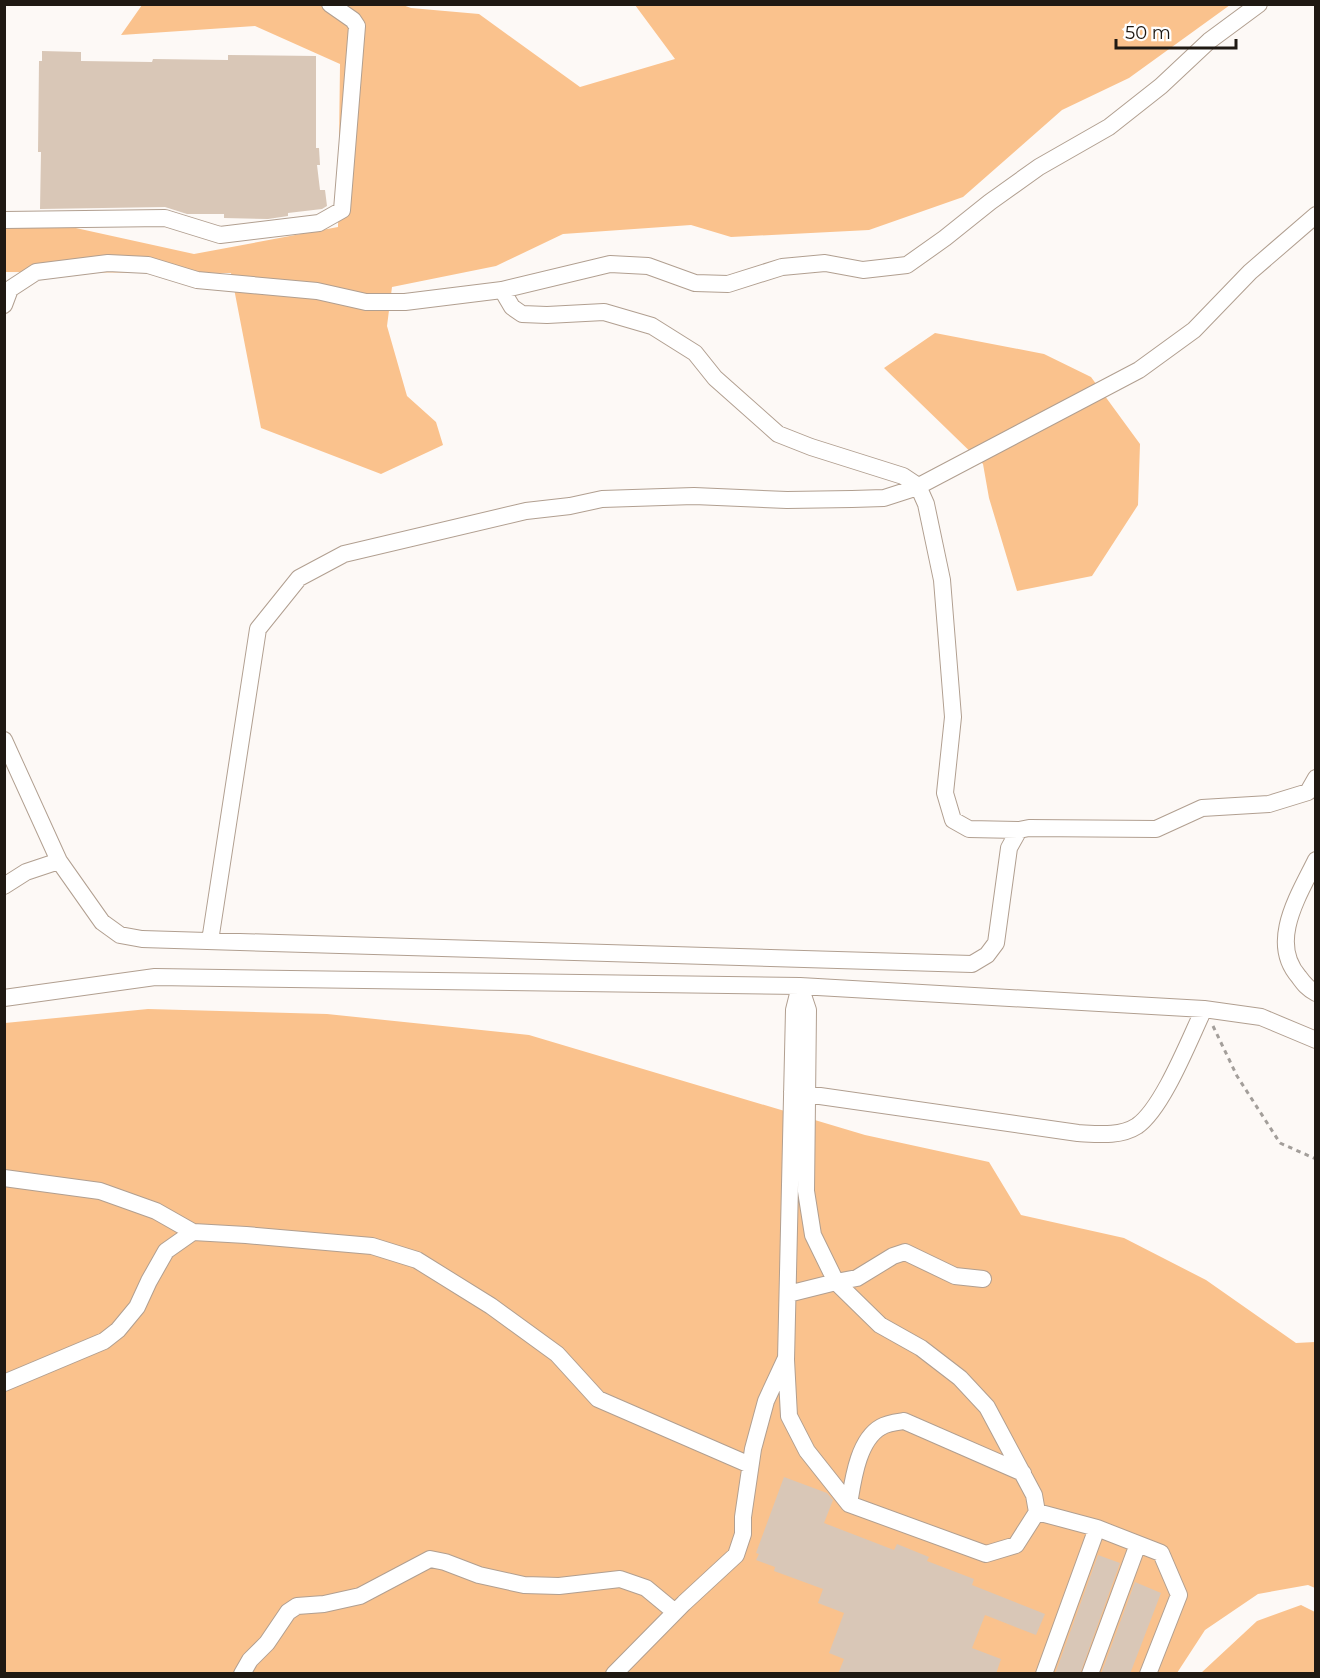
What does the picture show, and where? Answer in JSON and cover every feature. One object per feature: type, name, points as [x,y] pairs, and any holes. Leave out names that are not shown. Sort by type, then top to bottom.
[{"type":"street","points":[[4,220],[165,218],[220,235],[319,223],[342,210],[357,26],[330,4]]},
{"type":"street","points":[[4,305],[10,289],[36,272],[108,262],[148,265],[197,280],[317,291],[366,302],[405,302],[502,290],[610,264],[648,266],[695,283],[728,284],[782,267],[825,263],[863,270],[907,265],[945,238],[990,201],[1039,167],[1109,127],[1161,86],[1209,40],[1259,4]]},
{"type":"street","points":[[210,941],[258,629],[299,578],[344,554],[526,511],[570,506],[602,499],[694,496],[787,500],[884,498],[918,486],[1139,370],[1194,330],[1250,272],[1316,215]]},
{"type":"street","points":[[502,290],[512,307],[522,314],[604,312],[652,326],[695,353],[715,378],[778,434],[811,447],[903,476],[918,486],[926,504],[942,580],[953,717],[945,793],[952,820],[969,829],[1155,829],[1202,808],[1269,804],[1313,790]]},
{"type":"street","points":[[4,740],[59,861],[102,922],[120,935],[142,939],[972,964],[987,956],[996,942],[1009,848],[1019,830]]},
{"type":"street","points":[[1316,860],[1287,925],[1285,939],[1293,971],[1309,990],[1316,993]]},
{"type":"street","points":[[4,886],[26,872],[59,861]]},
{"type":"street","points":[[4,998],[155,977],[800,986],[1204,1009],[1261,1017],[1316,1040]]},
{"type":"street","points":[[800,986],[794,1010],[801,1093],[806,1191],[813,1234],[836,1282],[880,1325],[921,1348],[960,1378],[987,1407],[1034,1495],[1037,1512],[1016,1545],[986,1554],[849,1504],[807,1451],[789,1416],[786,1360],[788,1294],[801,1093]]},
{"type":"street","points":[[801,1093],[1078,1133],[1113,1134],[1137,1126],[1158,1103],[1204,1009]]},
{"type":"street","points":[[4,1178],[100,1191],[156,1211],[193,1232],[372,1246],[417,1260],[491,1306],[557,1354],[598,1400],[750,1466]]},
{"type":"street","points":[[4,1383],[104,1341],[118,1330],[137,1307],[166,1251],[193,1232]]},
{"type":"street","points":[[788,1294],[857,1278],[893,1256],[905,1252],[955,1276],[983,1279]]},
{"type":"street","points":[[614,1674],[736,1555],[743,1534],[742,1517],[750,1466],[766,1401],[786,1360]]},
{"type":"street","points":[[849,1504],[856,1465],[871,1434],[883,1425],[904,1421],[1023,1473]]},
{"type":"street","points":[[1037,1512],[1097,1528],[1161,1553],[1179,1596],[1148,1674]]},
{"type":"street","points":[[1044,1674],[1097,1528]]},
{"type":"street","points":[[1090,1674],[1138,1544]]},
{"type":"street","points":[[242,1674],[288,1612],[297,1606],[324,1604],[360,1596],[430,1559],[445,1562],[479,1575],[524,1585],[559,1586],[620,1579],[646,1588],[675,1612]]},
{"type":"path","points":[[1204,1009],[1237,1076],[1280,1143],[1316,1159]]},
{"type":"shaded area","points":[[400,4],[411,8],[479,14],[580,87],[675,59],[635,5],[1230,5],[1129,78],[1062,110],[963,197],[869,230],[731,237],[691,225],[563,234],[496,266],[392,287],[387,326],[407,396],[436,422],[443,445],[381,474],[261,428],[231,273],[5,272],[4,224],[53,223],[194,254],[338,227],[340,64],[255,26],[121,35],[142,5]]},
{"type":"shaded area","points":[[935,333],[1044,354],[1091,377],[1140,444],[1138,505],[1092,576],[1017,591],[989,498],[983,464],[884,368]]},
{"type":"shaded area","points":[[148,1009],[327,1014],[529,1035],[865,1135],[989,1162],[1021,1215],[1124,1238],[1206,1280],[1296,1343],[1315,1342],[1315,1588],[1308,1585],[1258,1594],[1205,1630],[1177,1673],[5,1674],[5,1023]]},
{"type":"shaded area","points":[[1301,1605],[1315,1612],[1315,1673],[1201,1673],[1257,1621]]},
{"type":"building","points":[[42,51],[81,52],[81,61],[228,60],[228,55],[316,56],[316,148],[319,148],[320,165],[317,165],[320,190],[325,190],[327,206],[322,209],[288,213],[288,216],[268,219],[224,218],[224,214],[187,214],[165,207],[40,209],[39,61],[42,61]]},
{"type":"building","points":[[784,1477],[827,1493],[833,1500],[824,1523],[894,1550],[897,1544],[929,1557],[927,1561],[974,1579],[972,1585],[1045,1614],[1036,1635],[985,1615],[972,1648],[1001,1659],[996,1674],[838,1674],[844,1659],[829,1653],[844,1613],[818,1603],[823,1589],[774,1571],[775,1567],[756,1560],[759,1554],[756,1553]]},
{"type":"building","points":[[1098,1555],[1120,1563],[1080,1674],[1055,1674]]},
{"type":"building","points":[[1135,1582],[1161,1593],[1130,1674],[1101,1674]]}]
